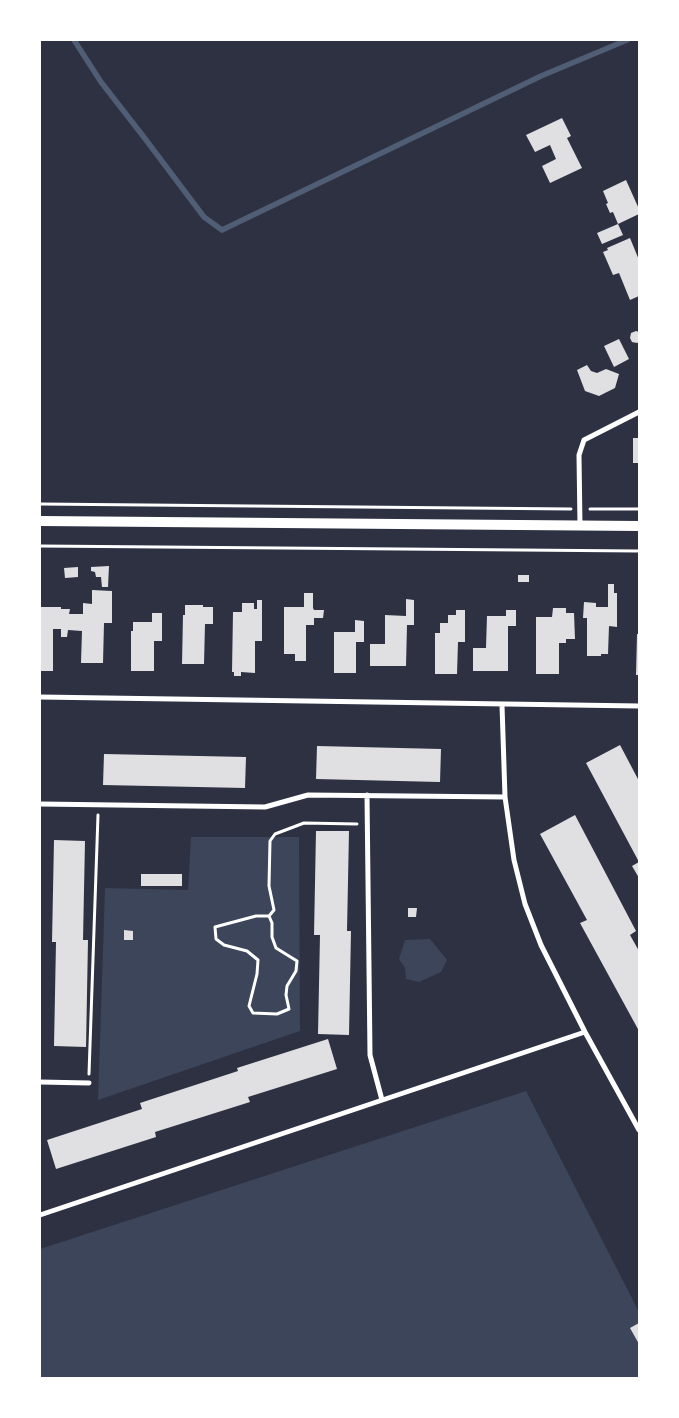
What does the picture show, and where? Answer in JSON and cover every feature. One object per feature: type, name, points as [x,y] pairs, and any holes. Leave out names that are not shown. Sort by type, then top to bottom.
[{"type":"main road","points":[[40,521],[639,526]]},
{"type":"street","points":[[580,526],[579,455],[584,440],[639,412]]},
{"type":"street","points":[[40,697],[502,706],[639,706]]},
{"type":"street","points":[[502,706],[505,797],[514,860],[525,904],[542,945],[585,1032],[639,1130]]},
{"type":"street","points":[[40,804],[265,806],[308,795],[505,797]]},
{"type":"street","points":[[367,795],[370,1055],[382,1100]]},
{"type":"street","points":[[40,1214],[585,1032]]},
{"type":"street","points":[[40,1082],[89,1083]]},
{"type":"path","points":[[40,504],[639,509]]},
{"type":"path","points":[[40,546],[639,551]]},
{"type":"path","points":[[89,1083],[98,804]]},
{"type":"path","points":[[270,916],[256,916],[215,927],[216,939],[224,945],[247,951],[258,960],[257,974],[249,1006],[253,1013],[277,1014],[289,1010],[286,994],[287,986],[296,971],[297,961],[276,948],[272,937],[270,916],[274,910],[271,902],[270,886],[270,841],[275,834],[304,823],[368,824]]},
{"type":"shaded area","points":[[191,837],[299,837],[300,1031],[98,1100],[105,888],[188,890]]},
{"type":"shaded area","points":[[430,939],[447,960],[441,972],[419,982],[406,979],[405,968],[399,959],[405,940]]},
{"type":"shaded area","points":[[526,1091],[639,1312],[639,1378],[40,1378],[40,1249]]},
{"type":"building","points":[[562,118],[571,136],[567,138],[582,168],[550,183],[542,166],[556,159],[550,145],[535,152],[526,135]]},
{"type":"building","points":[[626,180],[639,209],[639,214],[618,224],[613,212],[610,213],[603,191]]},
{"type":"building","points":[[618,224],[623,235],[602,244],[597,233]]},
{"type":"building","points":[[630,238],[639,260],[639,296],[630,300],[619,273],[613,275],[603,252],[608,250],[607,248]]},
{"type":"building","points":[[639,332],[639,342],[637,343],[632,342],[630,338],[631,333]]},
{"type":"building","points":[[619,339],[629,359],[614,367],[604,346]]},
{"type":"building","points":[[587,365],[591,371],[597,373],[606,369],[619,374],[615,388],[599,396],[585,391],[577,370]]},
{"type":"building","points":[[633,438],[639,438],[639,463],[633,463]]},
{"type":"building","points":[[109,566],[108,587],[102,587],[101,577],[96,577],[95,572],[91,571],[91,567]]},
{"type":"building","points":[[78,567],[78,577],[65,578],[64,568]]},
{"type":"building","points":[[518,575],[529,575],[529,582],[518,582]]},
{"type":"building","points":[[608,584],[614,584],[614,593],[617,593],[617,627],[609,626],[608,654],[587,656],[587,618],[583,618],[584,602],[596,603],[596,607],[608,607]]},
{"type":"building","points":[[92,590],[112,591],[112,623],[104,623],[103,663],[81,663],[82,631],[68,630],[67,637],[61,637],[61,629],[53,629],[53,671],[40,671],[40,607],[61,607],[61,609],[70,609],[69,614],[83,614],[83,603],[92,604]]},
{"type":"building","points":[[304,593],[313,593],[313,608],[314,610],[324,610],[323,618],[314,618],[314,625],[306,625],[306,661],[295,661],[295,654],[284,654],[284,607],[304,607]]},
{"type":"building","points":[[406,599],[414,600],[414,625],[407,625],[406,666],[370,666],[370,644],[385,644],[385,615],[406,616]]},
{"type":"building","points":[[257,600],[262,600],[262,641],[255,641],[255,673],[241,672],[241,676],[234,676],[234,672],[232,672],[233,612],[242,612],[242,603],[254,603],[254,609],[257,609]]},
{"type":"building","points":[[185,605],[213,607],[213,624],[205,624],[204,664],[182,664]]},
{"type":"building","points":[[553,608],[566,608],[566,613],[574,613],[575,639],[566,639],[566,643],[559,643],[559,674],[536,674],[536,617],[552,617]]},
{"type":"building","points":[[456,610],[465,610],[465,642],[458,642],[457,674],[435,674],[435,633],[440,633],[440,623],[448,623],[448,615],[456,615]]},
{"type":"building","points":[[506,610],[516,610],[516,626],[508,626],[508,671],[473,671],[473,648],[486,648],[487,616],[506,616]]},
{"type":"building","points":[[152,613],[162,613],[162,641],[154,641],[154,671],[131,671],[131,631],[133,631],[133,622],[152,622]]},
{"type":"building","points":[[355,620],[364,621],[364,642],[356,642],[356,673],[334,673],[334,632],[355,632]]},
{"type":"building","points":[[637,634],[639,634],[639,675],[636,675]]},
{"type":"building","points":[[620,745],[639,781],[639,862],[586,763]]},
{"type":"building","points":[[317,746],[441,749],[440,782],[316,779]]},
{"type":"building","points":[[104,754],[246,757],[245,788],[103,785]]},
{"type":"building","points":[[575,815],[636,931],[630,935],[639,951],[639,1031],[580,923],[587,920],[540,834]]},
{"type":"building","points":[[316,831],[349,831],[347,931],[351,931],[349,1035],[318,1034],[320,935],[314,935]]},
{"type":"building","points":[[54,840],[85,841],[83,940],[88,940],[86,1047],[54,1046],[56,942],[52,942]]},
{"type":"building","points":[[639,862],[639,878],[632,866]]},
{"type":"building","points":[[141,874],[182,874],[182,886],[141,886]]},
{"type":"building","points":[[408,908],[417,908],[416,917],[408,917]]},
{"type":"building","points":[[124,930],[133,931],[133,940],[124,940]]},
{"type":"building","points":[[328,1039],[337,1069],[248,1097],[250,1102],[155,1132],[156,1137],[56,1169],[47,1140],[142,1109],[140,1103],[238,1071],[237,1068]]},
{"type":"building","points":[[639,1323],[639,1344],[630,1328]]},
{"type":"waterway","points":[[74,40],[101,82],[204,217],[222,230],[541,76],[627,40]]}]
